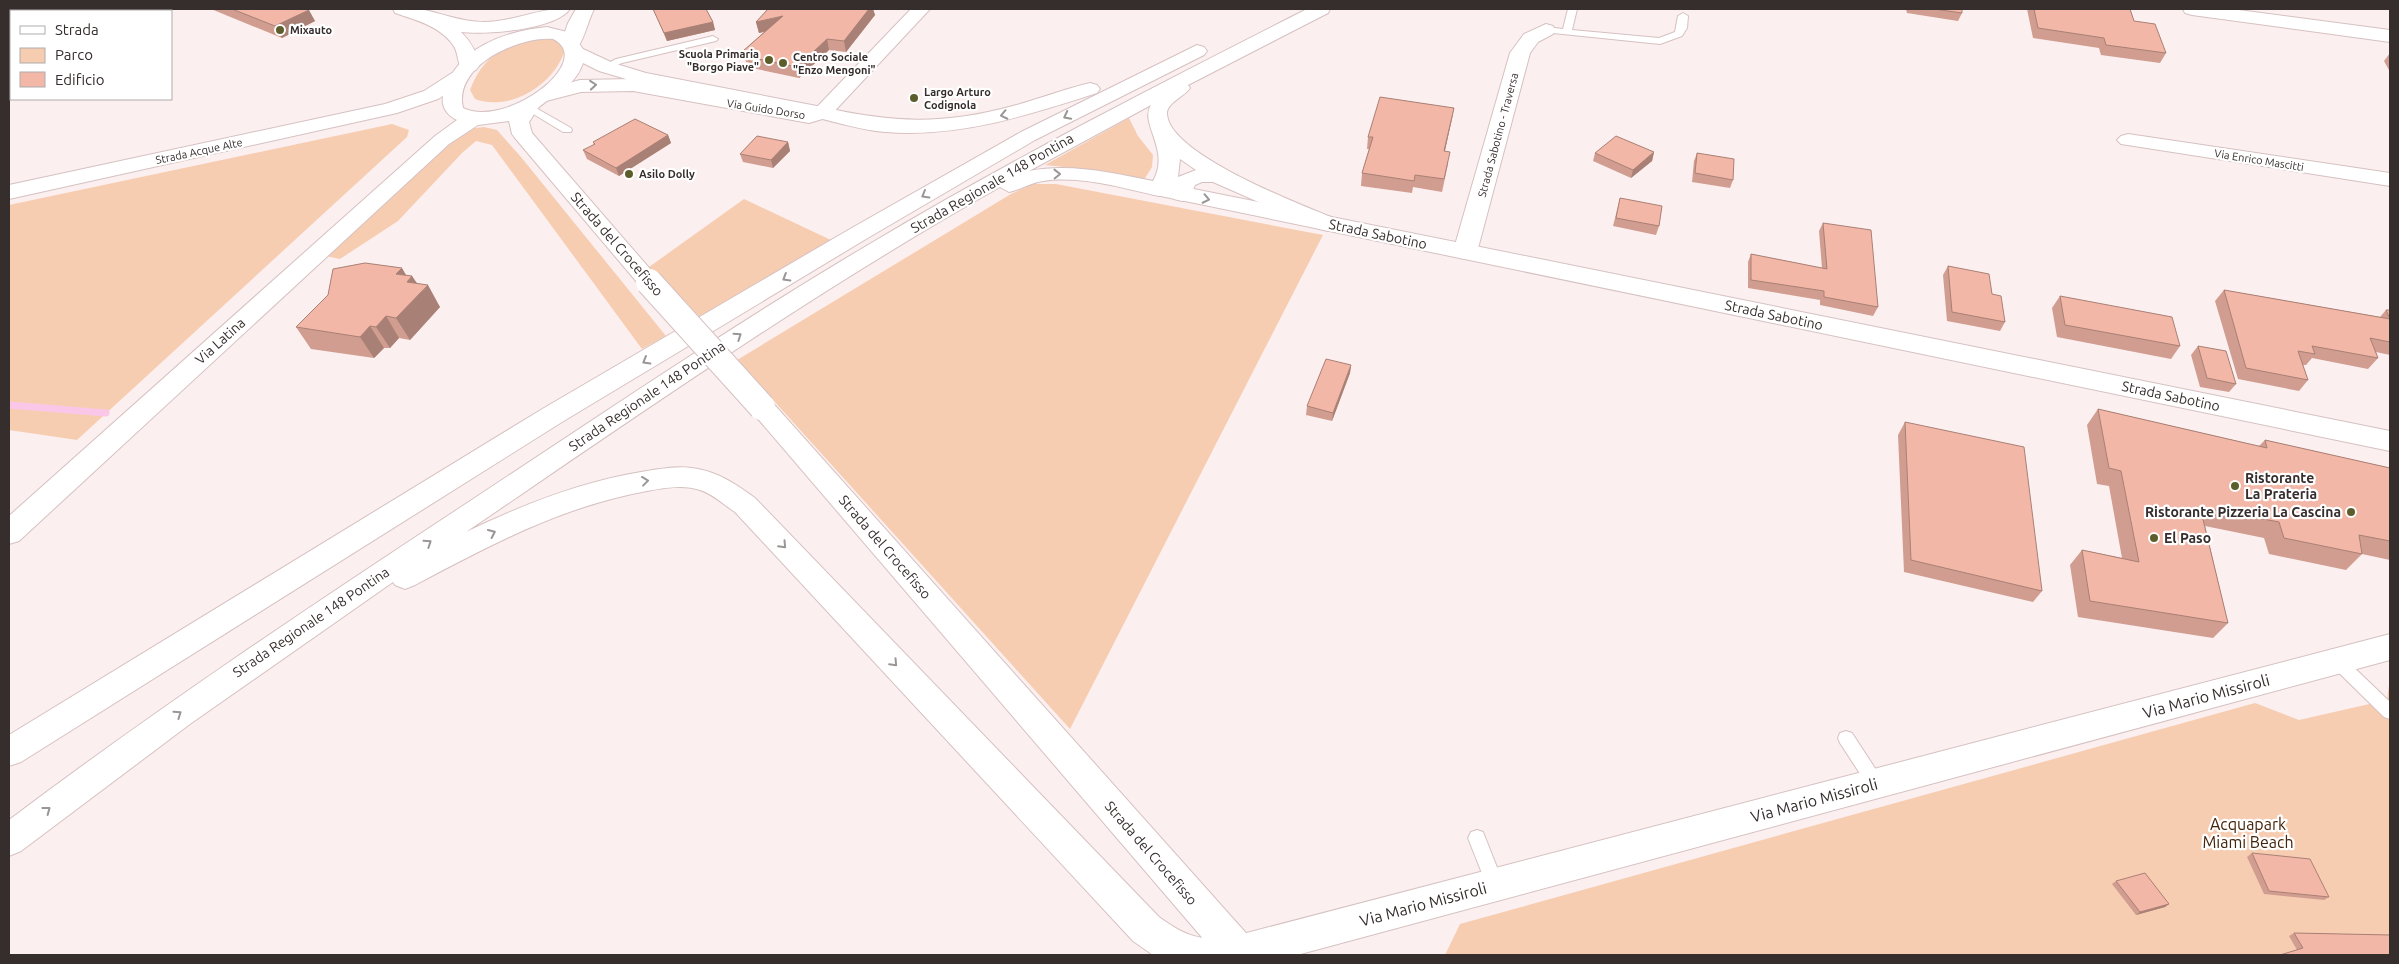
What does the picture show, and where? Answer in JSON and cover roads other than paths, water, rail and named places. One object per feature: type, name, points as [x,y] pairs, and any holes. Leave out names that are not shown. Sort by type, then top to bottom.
[{"type":"main road","points":[[402,9],[434,21],[474,29],[514,26],[561,9]]},
{"type":"main road","name":"Strada Acque Alte","points":[[9,192],[390,109],[431,95],[464,72],[491,49],[555,24],[576,9]]},
{"type":"main road","points":[[529,107],[546,95],[568,73],[577,23],[585,9]]},
{"type":"main road","points":[[822,113],[921,9]]},
{"type":"main road","name":"Strada Regionale 148 Pontina","points":[[9,840],[99,771],[277,644],[767,316],[884,245],[1061,143],[1220,45],[1283,9]]},
{"type":"main road","name":"Strada Regionale 148 Pontina","points":[[9,752],[553,415],[858,234],[1028,136],[1220,45],[1321,9]]},
{"type":"main road","points":[[2192,9],[2390,36]]},
{"type":"main road","points":[[434,21],[460,40],[467,53],[464,72]]},
{"type":"main road","name":"Via Guido Dorso","points":[[474,29],[529,35],[557,34],[573,47],[606,67],[654,81],[822,113]]},
{"type":"main road","name":"Strada Sabotino - Traversa","points":[[1465,252],[1520,53],[1531,38],[1546,30]]},
{"type":"main road","points":[[822,113],[897,126],[931,126],[979,120],[1029,108],[1123,79],[1220,45]]},
{"type":"main road","points":[[1159,189],[1167,179],[1171,168],[1165,137],[1157,123],[1159,109],[1166,99],[1220,45]]},
{"type":"main road","name":"Via Latina","points":[[432,149],[453,108],[453,92],[464,72]]},
{"type":"main road","name":"Via Guido Dorso","points":[[546,95],[580,86],[622,84],[796,116],[809,117],[822,113]]},
{"type":"main road","name":"Strada Acque Alte","points":[[390,109],[430,105],[453,108]]},
{"type":"main road","name":"Via Latina","points":[[9,533],[432,149],[458,128],[484,118],[529,107]]},
{"type":"main road","name":"Strada del Crocefisso","points":[[529,107],[519,122],[520,131],[527,142],[649,282],[762,407],[1224,955]]},
{"type":"main road","name":"Strada del Crocefisso","points":[[453,108],[462,115],[484,118],[509,127],[527,142]]},
{"type":"main road","points":[[1165,137],[1183,152],[1248,191],[1328,224]]},
{"type":"main road","name":"Via Enrico Mascitti","points":[[2128,140],[2390,180]]},
{"type":"main road","name":"Strada Sabotino","points":[[884,245],[948,218],[1014,182],[1033,176],[1072,174],[1159,189],[2390,441]]},
{"type":"main road","points":[[1182,194],[1182,184],[1197,176],[1211,175],[1225,178]]},
{"type":"main road","points":[[277,644],[455,550],[540,511],[582,495],[628,483],[666,478],[698,478],[716,485],[745,505],[1146,929],[1175,949],[1224,955]]},
{"type":"main road","name":"Via Mario Missiroli","points":[[1224,955],[2390,647]]},
{"type":"lane","points":[[1568,32],[1572,9]]},
{"type":"lane","points":[[1546,30],[1666,40],[1675,38],[1681,32],[1683,16]]},
{"type":"lane","points":[[606,67],[619,61],[714,39]]},
{"type":"lane","points":[[529,107],[567,130]]},
{"type":"lane","points":[[2337,661],[2390,712]]},
{"type":"lane","points":[[1846,738],[1876,784]]},
{"type":"lane","points":[[1477,838],[1494,885]]},
{"type":"waterway","points":[[9,405],[106,413]]},
{"type":"place","name":"Mixauto","points":[[280,30]]},
{"type":"place","name":"Scuola Primaria \"Borgo Piave\"","points":[[769,60]]},
{"type":"place","name":"Centro Sociale \"Enzo Mengoni\"","points":[[783,63]]},
{"type":"place","name":"Largo Arturo Codignola","points":[[914,98]]},
{"type":"place","name":"Asilo Dolly","points":[[629,174]]},
{"type":"place","name":"Ristorante La Prateria","points":[[2235,486]]},
{"type":"place","name":"Ristorante Pizzeria La Cascina","points":[[2351,512]]},
{"type":"place","name":"El Paso","points":[[2154,538]]},
{"type":"park label","name":"Acquapark Miami Beach","points":[[2248,833]]}]
